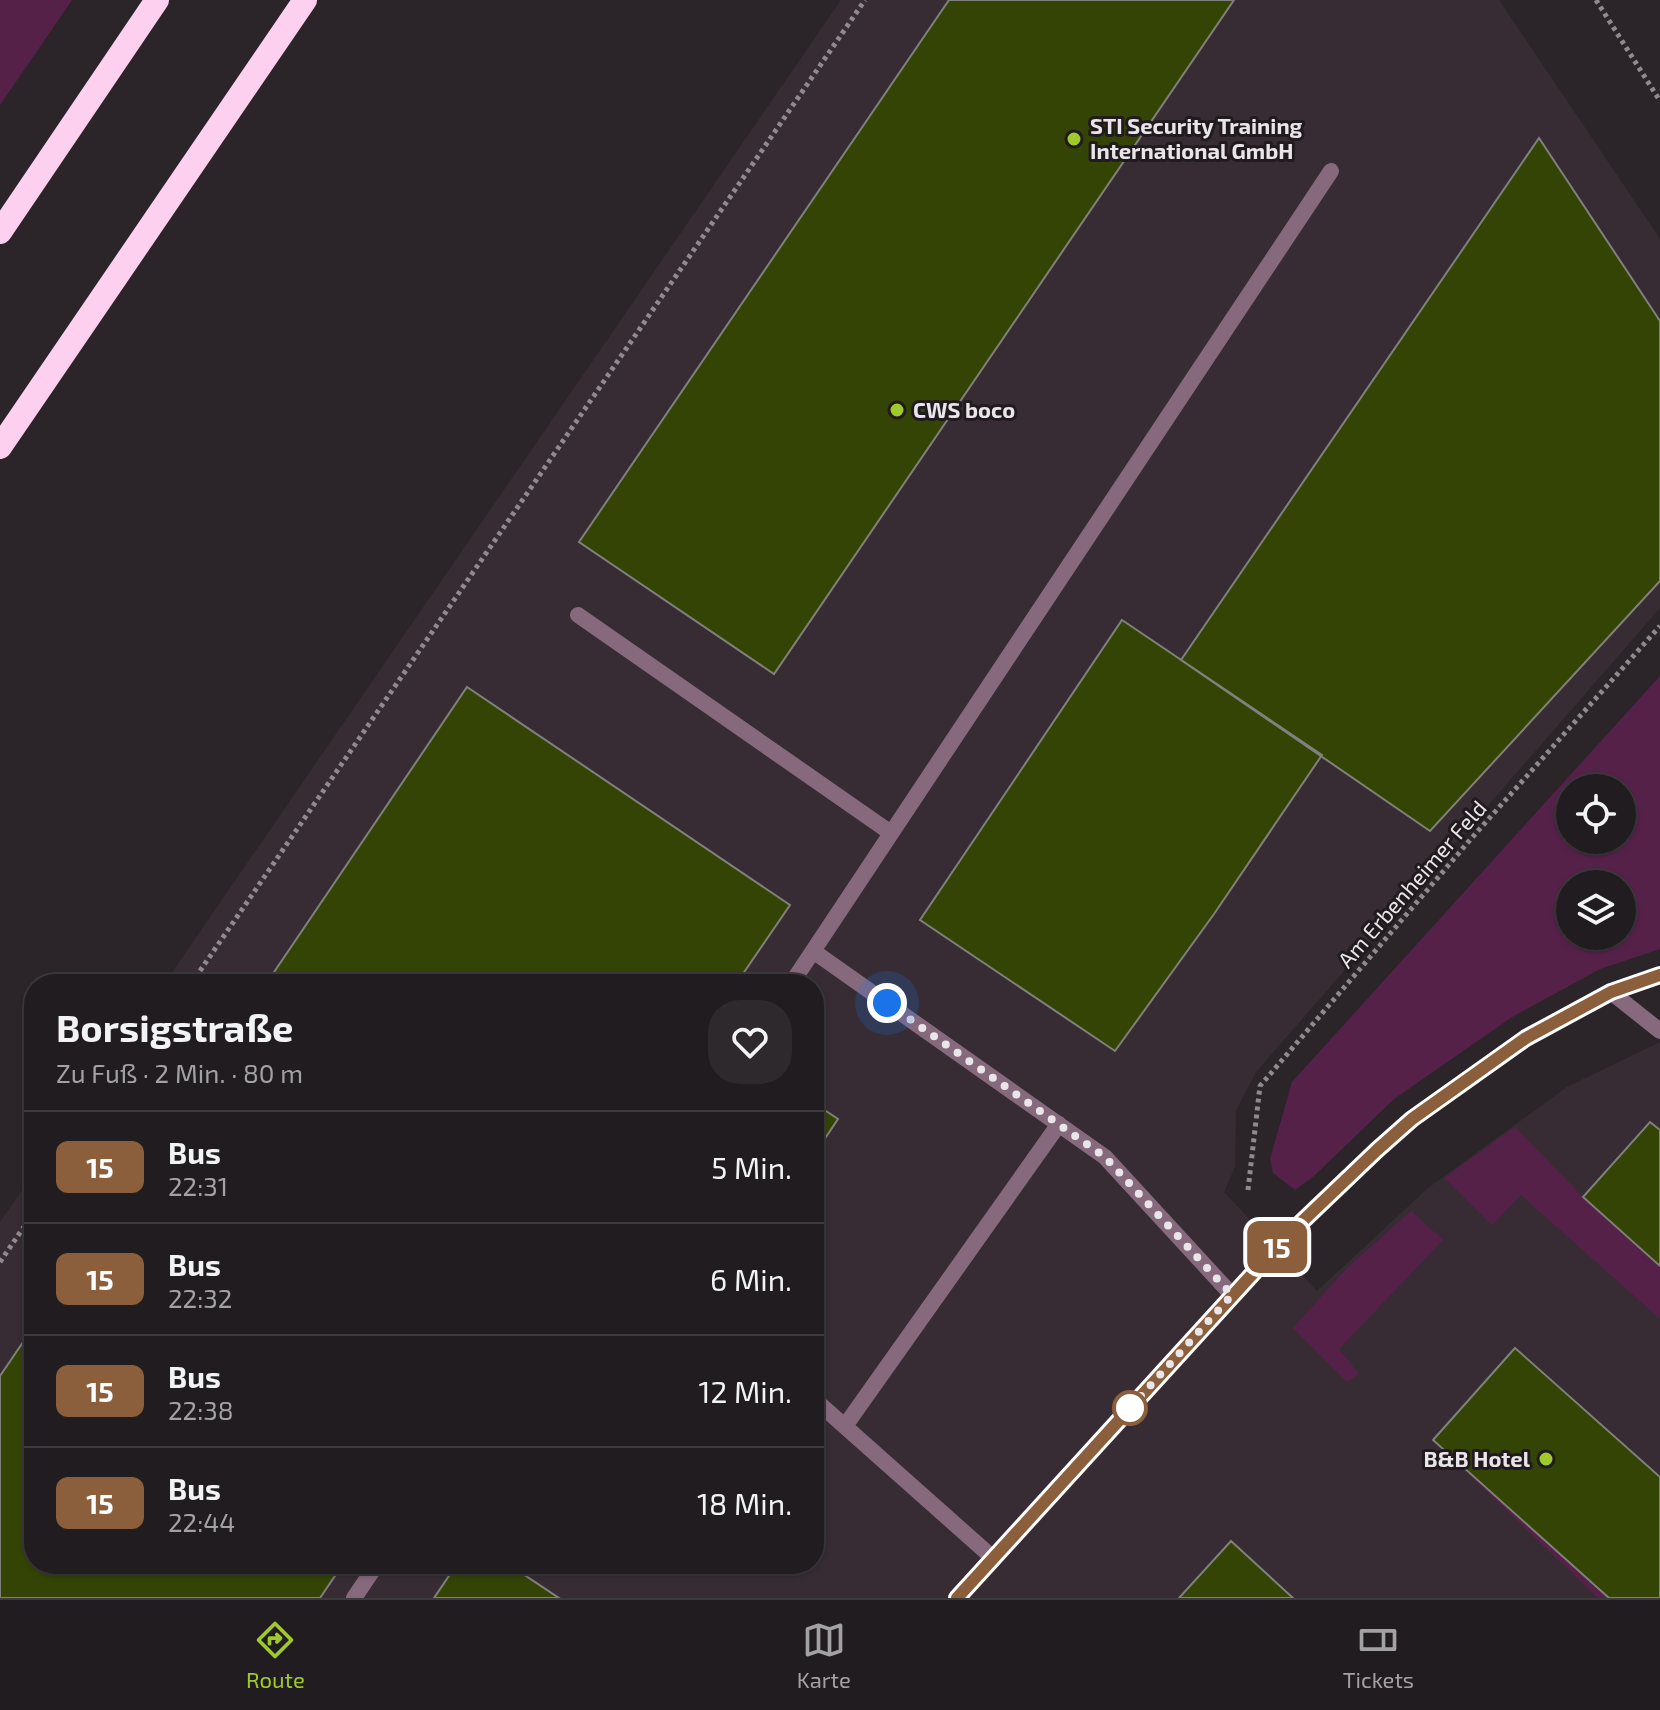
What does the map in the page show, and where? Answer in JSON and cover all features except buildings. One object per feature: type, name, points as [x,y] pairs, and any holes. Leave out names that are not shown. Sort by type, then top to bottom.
[{"type":"highway","points":[[0,232],[157,0]]},
{"type":"highway","points":[[0,447],[305,0]]},
{"type":"street","points":[[798,974],[1331,171]]},
{"type":"street","points":[[578,615],[891,833]]},
{"type":"street","points":[[813,951],[1105,1157],[1232,1295]]},
{"type":"street","points":[[957,1598],[1288,1235],[1412,1119],[1526,1038],[1611,992],[1660,975]]},
{"type":"street","points":[[1611,992],[1660,1031]]},
{"type":"street","points":[[845,1426],[1059,1124]]},
{"type":"street","points":[[824,1408],[993,1558]]},
{"type":"street","points":[[354,1598],[370,1574]]},
{"type":"path","points":[[198,974],[865,0]]},
{"type":"path","points":[[1596,0],[1660,101]]},
{"type":"path","name":"Am Erbenheimer Feld","points":[[1248,1190],[1260,1086],[1470,840],[1660,626]]},
{"type":"path","points":[[0,1262],[24,1227]]},
{"type":"shaded area","points":[[0,0],[72,0],[0,105]]},
{"type":"shaded area","points":[[841,0],[1499,0],[1660,239],[1660,608],[1256,1072],[1236,1111],[1235,1167],[1224,1192],[1317,1291],[1428,1188],[1567,1087],[1660,1042],[1660,1598],[0,1598],[0,1222],[24,1187],[24,1574],[824,1574],[824,974],[171,974]]},
{"type":"shaded area","points":[[1660,676],[1660,949],[1600,969],[1512,1017],[1394,1099],[1314,1176],[1295,1190],[1273,1173],[1270,1159],[1292,1082],[1556,791],[1556,854],[1636,854],[1636,774],[1571,774]]},
{"type":"shaded area","points":[[1515,1127],[1583,1197],[1660,1266],[1660,1319],[1521,1195],[1492,1225],[1444,1178]]},
{"type":"shaded area","points":[[1411,1211],[1443,1240],[1339,1349],[1359,1374],[1347,1382],[1293,1328],[1349,1266]]},
{"type":"shaded area","points":[[1433,1440],[1609,1598],[1598,1598]]},
{"type":"bus line","name":"15","points":[[957,1598],[1288,1235],[1377,1150],[1412,1119],[1526,1038],[1611,992],[1660,975]]},
{"type":"place","name":"STI Security Training International GmbH","points":[[1074,139]]},
{"type":"place","name":"CWS boco","points":[[897,410]]},
{"type":"place","name":"B&B Hotel","points":[[1546,1459]]},
{"type":"route","points":[[887,1003],[1105,1157],[1232,1295],[1122,1417],[1130,1408]]}]
